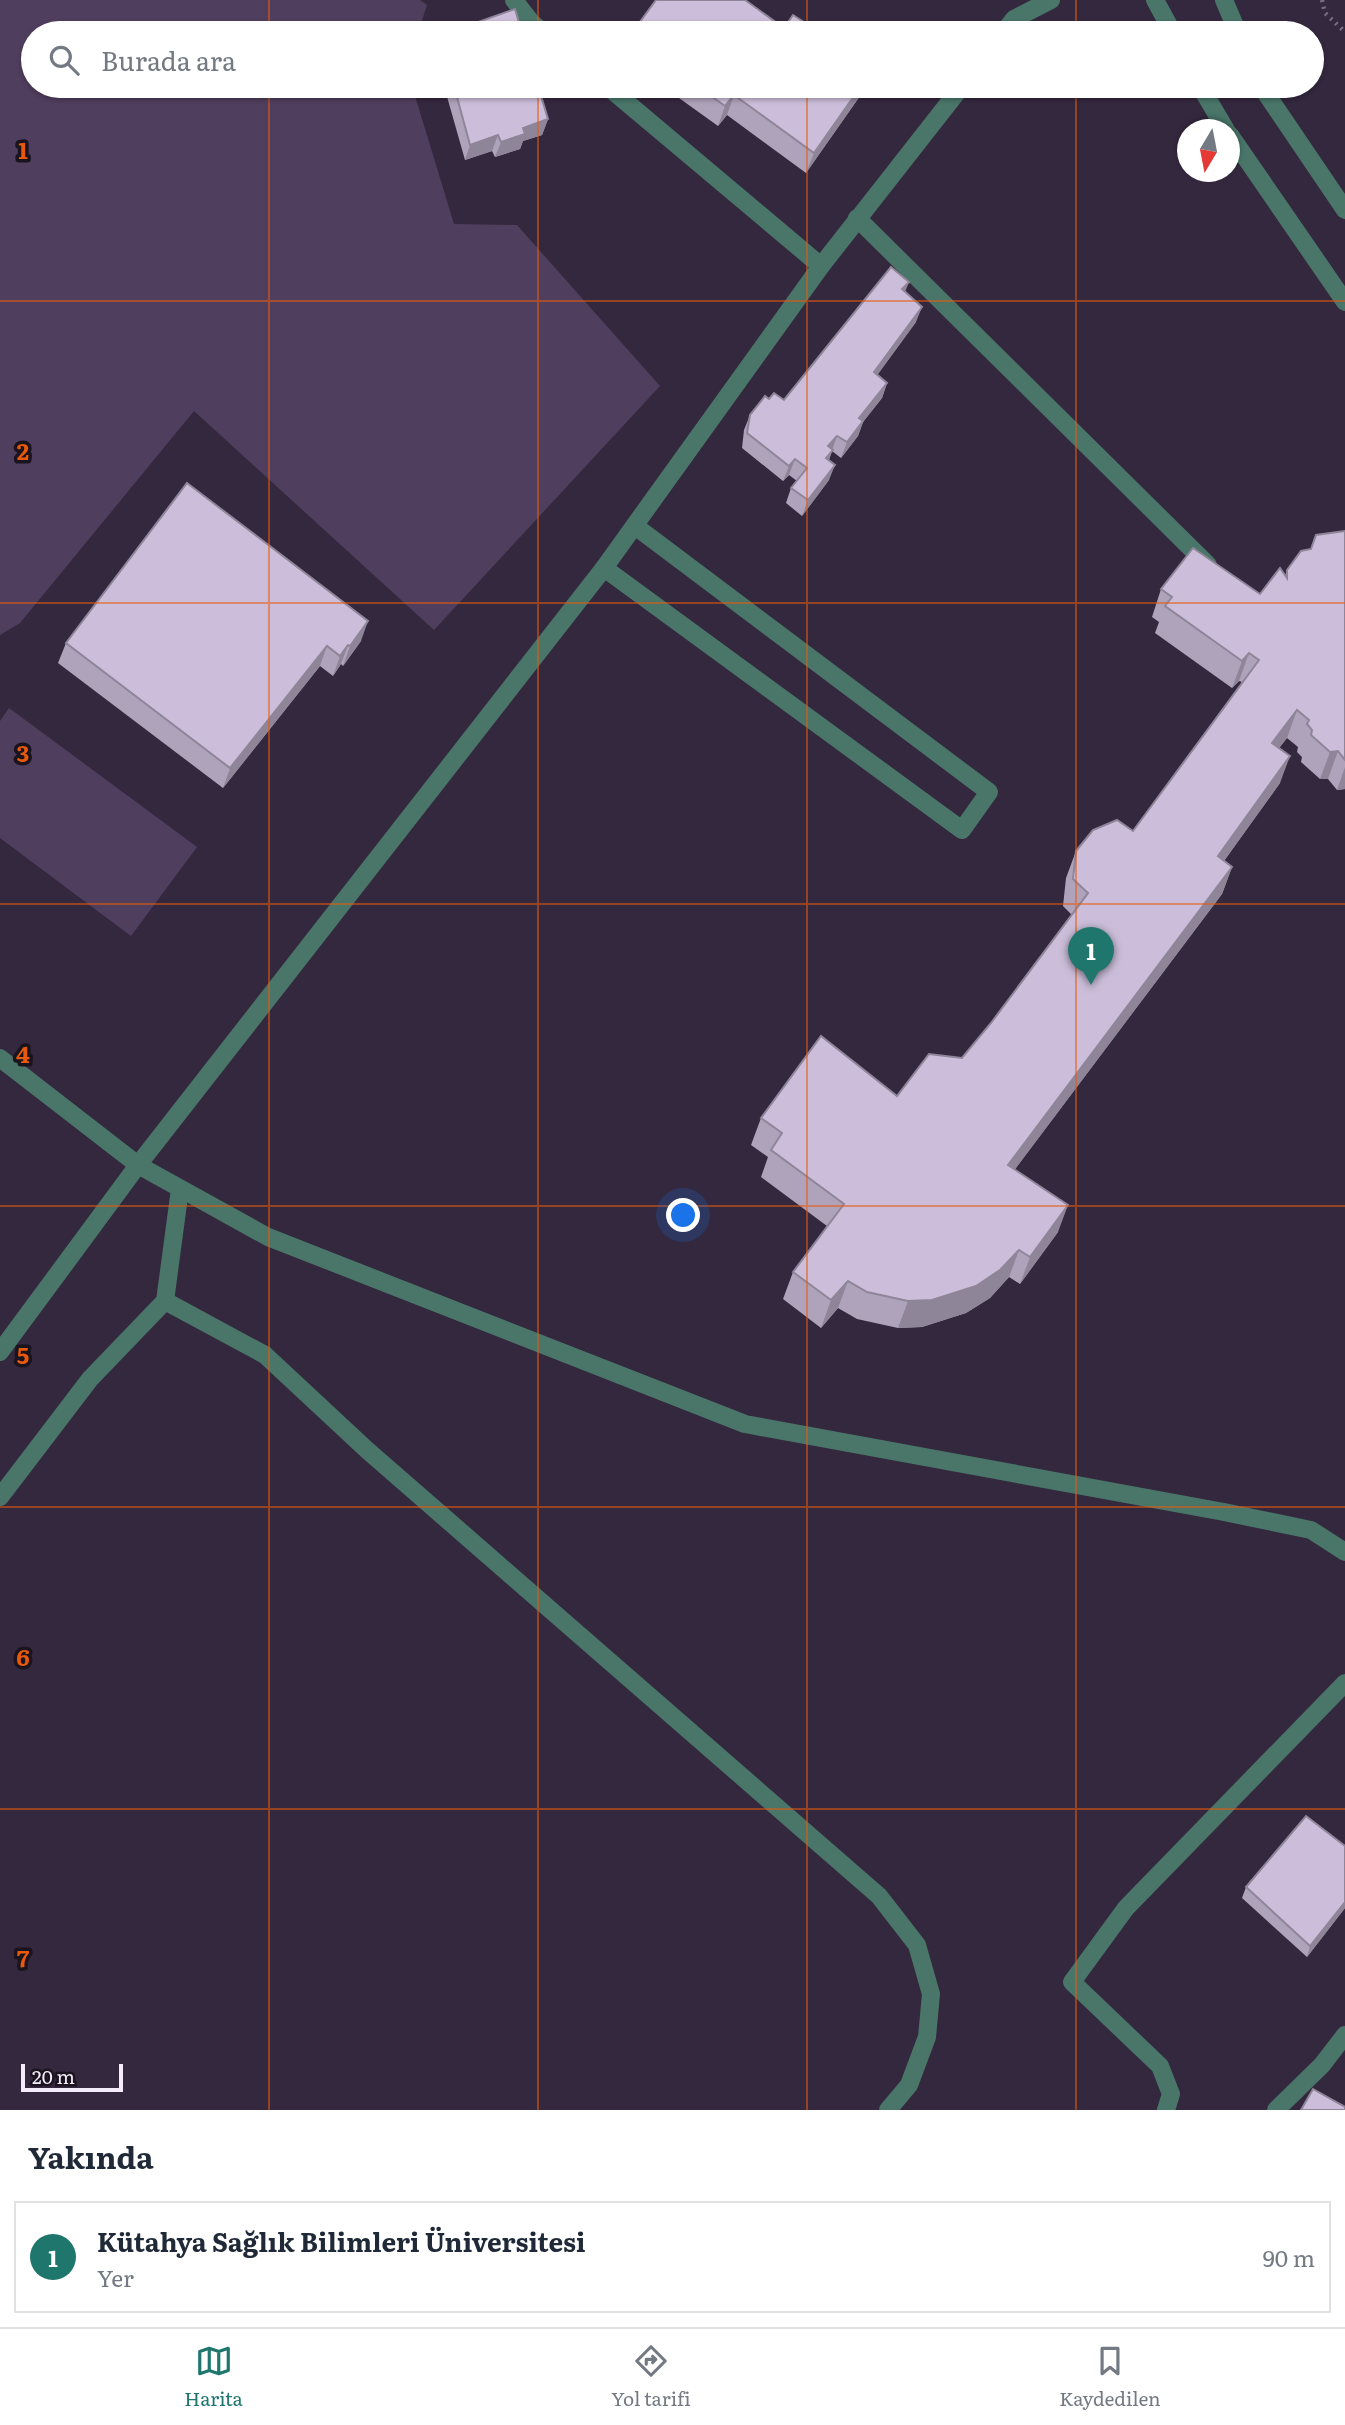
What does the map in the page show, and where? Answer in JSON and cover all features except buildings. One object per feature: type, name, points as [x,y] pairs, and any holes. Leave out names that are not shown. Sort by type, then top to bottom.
[{"type":"street","points":[[514,0],[530,21]]},
{"type":"street","points":[[1012,21],[1051,0]]},
{"type":"street","points":[[1155,0],[1166,21]]},
{"type":"street","points":[[1224,0],[1233,21]]},
{"type":"street","points":[[621,98],[821,266]]},
{"type":"street","points":[[0,1352],[138,1165],[604,568],[821,266],[952,98]]},
{"type":"street","points":[[1207,98],[1220,119]]},
{"type":"street","points":[[1267,98],[1345,210]]},
{"type":"street","points":[[1240,150],[1345,302]]},
{"type":"street","points":[[857,218],[1219,577]]},
{"type":"street","points":[[604,568],[962,830],[989,792],[635,526]]},
{"type":"street","points":[[0,1058],[138,1165],[268,1237],[745,1424],[1311,1530],[1345,1552]]},
{"type":"street","points":[[0,1497],[90,1379],[165,1301],[180,1189]]},
{"type":"street","points":[[165,1301],[265,1355],[367,1450],[879,1896],[917,1945],[931,1994],[927,2037],[909,2085],[888,2110]]},
{"type":"street","points":[[1166,2110],[1171,2094],[1160,2066],[1072,1982],[1126,1908],[1345,1683]]},
{"type":"street","points":[[1276,2110],[1322,2065],[1345,2035]]},
{"type":"path","points":[[1322,0],[1325,13],[1345,32]]},
{"type":"shaded area","points":[[0,0],[420,0],[427,5],[422,21],[21,21],[21,98],[416,98],[454,224],[517,225],[660,386],[434,630],[194,411],[20,623],[0,635]]},
{"type":"shaded area","points":[[9,708],[197,847],[131,936],[0,838],[0,721]]},
{"type":"place","name":"Kütahya Sağlık Bilimleri Üniversitesi","points":[[1091,985]]}]
